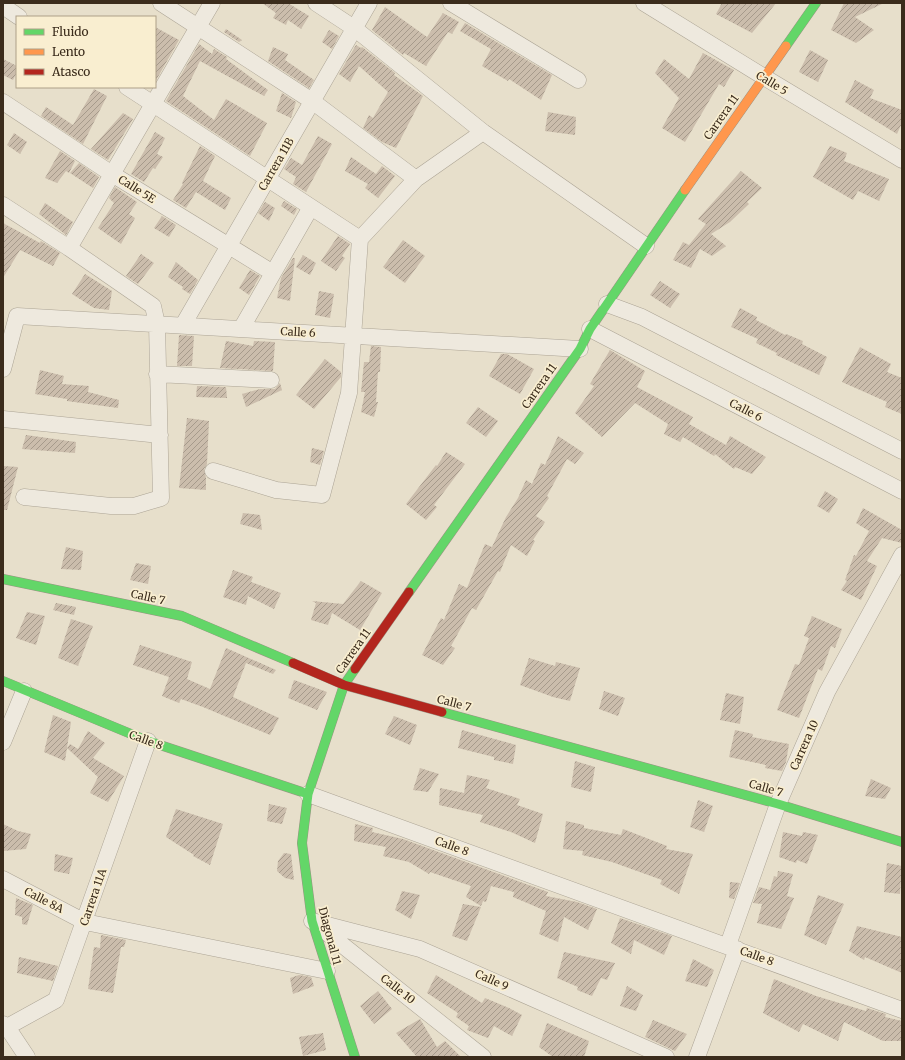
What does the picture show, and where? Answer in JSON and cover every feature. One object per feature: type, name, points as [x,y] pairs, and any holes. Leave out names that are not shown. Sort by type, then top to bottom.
[{"type":"street","points":[[5,3],[3,6],[18,16]]},
{"type":"street","points":[[161,3],[312,101],[416,179]]},
{"type":"street","points":[[69,248],[212,3]]},
{"type":"street","points":[[316,3],[354,28],[483,132],[646,246]]},
{"type":"street","name":"Carrera 11B","points":[[183,325],[369,3]]},
{"type":"street","points":[[451,3],[578,80]]},
{"type":"street","name":"Calle 5","points":[[644,3],[902,160]]},
{"type":"street","name":"Carrera 11","points":[[308,794],[344,685],[580,349],[590,329],[646,246],[816,3]]},
{"type":"street","points":[[129,88],[360,239]]},
{"type":"street","name":"Calle 5E","points":[[3,102],[112,174],[273,273]]},
{"type":"street","points":[[213,471],[276,490],[322,496],[349,393],[360,239],[416,179],[483,132]]},
{"type":"street","points":[[3,205],[153,306],[157,324],[161,498],[134,506],[111,506],[24,497]]},
{"type":"street","points":[[241,329],[311,207]]},
{"type":"street","points":[[607,304],[642,317],[902,451]]},
{"type":"street","name":"Calle 6","points":[[3,370],[17,316],[580,349]]},
{"type":"street","name":"Calle 6","points":[[590,329],[902,490]]},
{"type":"street","points":[[157,374],[271,380]]},
{"type":"street","points":[[3,419],[160,435]]},
{"type":"street","name":"Carrera 10","points":[[697,1057],[778,804],[828,692],[902,555]]},
{"type":"street","name":"Calle 7","points":[[3,578],[182,616],[344,685],[778,804],[902,842]]},
{"type":"street","name":"Calle 8","points":[[3,681],[24,691],[148,741],[308,794],[733,947],[902,1010]]},
{"type":"street","points":[[3,742],[24,691]]},
{"type":"street","name":"Carrera 11A","points":[[5,1025],[56,1000],[85,922],[148,741]]},
{"type":"street","name":"Diagonal 11","points":[[308,794],[302,843],[312,921],[327,971],[356,1056]]},
{"type":"street","name":"Calle 8A","points":[[3,879],[85,922],[327,971]]},
{"type":"street","name":"Calle 10","points":[[312,921],[483,1057]]},
{"type":"street","name":"Calle 9","points":[[312,921],[420,949],[666,1057]]},
{"type":"street","points":[[5,1025],[27,1057]]},
{"type":"building","points":[[262,3],[288,3],[309,16],[301,29],[288,20],[286,25],[273,18],[276,13]]},
{"type":"building","points":[[722,3],[776,3],[752,33],[716,14]]},
{"type":"building","points":[[844,3],[884,3],[855,17],[874,30],[856,43],[831,30]]},
{"type":"building","points":[[385,7],[427,37],[443,13],[459,22],[452,34],[448,32],[426,66],[404,53],[403,55],[372,30]]},
{"type":"building","points":[[465,23],[552,75],[541,100],[509,79],[508,81],[482,66],[491,49],[460,31]]},
{"type":"building","points":[[156,28],[179,40],[156,80]]},
{"type":"building","points":[[226,29],[242,40],[239,42],[224,32]]},
{"type":"building","points":[[329,30],[339,36],[332,49],[322,42]]},
{"type":"building","points":[[199,44],[212,54],[214,49],[227,57],[226,59],[268,90],[264,96],[200,61],[183,96],[214,120],[226,99],[267,123],[250,156],[166,101]]},
{"type":"building","points":[[356,45],[361,48],[362,47],[395,73],[394,75],[423,96],[396,148],[382,142],[363,128],[369,115],[373,118],[388,92],[359,66],[350,82],[339,74]]},
{"type":"building","points":[[273,47],[288,54],[285,60],[314,80],[309,88],[268,61]]},
{"type":"building","points":[[810,50],[828,60],[818,82],[799,72]]},
{"type":"building","points":[[703,53],[734,70],[724,87],[719,84],[685,142],[662,128],[679,98],[655,73],[664,59],[689,79]]},
{"type":"building","points":[[3,59],[16,66],[16,74],[13,80],[3,75]]},
{"type":"building","points":[[855,80],[874,90],[870,98],[902,110],[902,123],[897,134],[845,102]]},
{"type":"building","points":[[94,89],[107,96],[83,144],[41,116],[46,107],[73,125]]},
{"type":"building","points":[[282,93],[296,102],[291,118],[276,111]]},
{"type":"building","points":[[548,112],[576,117],[575,135],[545,131]]},
{"type":"building","points":[[123,113],[133,119],[108,160],[91,149]]},
{"type":"building","points":[[155,132],[165,138],[157,154],[163,157],[155,169],[153,168],[144,182],[131,174]]},
{"type":"building","points":[[14,133],[27,142],[20,154],[7,145]]},
{"type":"building","points":[[318,136],[332,144],[306,192],[293,184],[296,177],[284,169],[291,158],[302,165]]},
{"type":"building","points":[[200,146],[215,156],[203,181],[231,198],[225,210],[196,192],[186,208],[173,200],[183,184],[182,183]]},
{"type":"building","points":[[830,146],[847,153],[844,161],[889,179],[879,201],[858,191],[853,200],[813,177]]},
{"type":"building","points":[[60,151],[75,161],[69,173],[66,171],[57,183],[45,178]]},
{"type":"building","points":[[351,157],[376,174],[382,166],[395,176],[378,198],[365,188],[368,184],[345,171]]},
{"type":"building","points":[[79,163],[99,177],[93,188],[70,173]]},
{"type":"building","points":[[741,171],[762,188],[747,202],[749,204],[730,222],[711,234],[726,246],[712,256],[700,249],[691,268],[673,260],[683,242],[689,245],[706,224],[698,219]]},
{"type":"building","points":[[115,187],[137,202],[129,214],[135,218],[121,244],[98,228],[114,203],[109,198]]},
{"type":"building","points":[[284,201],[297,209],[294,215],[281,206]]},
{"type":"building","points":[[265,202],[275,208],[269,221],[258,213]]},
{"type":"building","points":[[45,203],[73,222],[66,235],[39,214]]},
{"type":"building","points":[[162,216],[176,225],[169,237],[154,228]]},
{"type":"building","points":[[3,223],[40,243],[41,241],[60,253],[53,266],[20,250],[3,278]]},
{"type":"building","points":[[338,236],[350,244],[342,256],[345,258],[336,271],[321,261]]},
{"type":"building","points":[[403,240],[425,256],[405,283],[383,267]]},
{"type":"building","points":[[141,254],[154,263],[138,284],[126,276]]},
{"type":"building","points":[[303,255],[316,263],[310,275],[296,267]]},
{"type":"building","points":[[293,258],[295,258],[290,301],[277,298],[281,278]]},
{"type":"building","points":[[176,262],[198,280],[190,294],[182,289],[183,287],[168,277]]},
{"type":"building","points":[[250,270],[260,276],[249,295],[239,288]]},
{"type":"building","points":[[85,274],[112,291],[109,310],[94,308],[72,294]]},
{"type":"building","points":[[660,281],[680,294],[670,308],[650,295]]},
{"type":"building","points":[[319,291],[334,294],[330,318],[315,315]]},
{"type":"building","points":[[740,308],[757,317],[756,320],[785,335],[786,334],[803,341],[802,344],[827,357],[819,375],[776,355],[777,353],[756,343],[758,339],[731,327]]},
{"type":"building","points":[[179,335],[194,336],[192,366],[177,366]]},
{"type":"building","points":[[226,341],[253,346],[254,341],[275,342],[273,371],[220,368]]},
{"type":"building","points":[[371,346],[381,347],[380,372],[378,372],[376,402],[378,402],[374,417],[361,412],[365,392],[361,392],[364,362],[369,362]]},
{"type":"building","points":[[860,347],[891,364],[887,372],[902,378],[902,414],[885,407],[887,402],[842,382]]},
{"type":"building","points":[[610,350],[645,371],[637,387],[693,417],[689,424],[726,445],[730,436],[766,457],[752,474],[735,467],[734,469],[715,454],[714,456],[683,437],[680,442],[664,434],[668,424],[635,403],[602,437],[575,413],[594,386],[590,384]]},
{"type":"building","points":[[501,354],[507,354],[534,369],[520,394],[489,376]]},
{"type":"building","points":[[325,359],[341,372],[341,377],[314,409],[296,395]]},
{"type":"building","points":[[40,370],[64,376],[62,384],[89,386],[88,392],[119,400],[118,408],[67,401],[67,399],[35,394]]},
{"type":"building","points":[[280,383],[282,390],[246,407],[242,394],[260,389],[275,389]]},
{"type":"building","points":[[197,386],[226,387],[227,398],[196,397]]},
{"type":"building","points":[[478,407],[498,421],[486,437],[466,423]]},
{"type":"building","points":[[187,418],[209,421],[207,464],[204,469],[206,490],[179,488]]},
{"type":"building","points":[[26,435],[76,442],[75,453],[22,449]]},
{"type":"building","points":[[558,436],[584,453],[575,464],[567,459],[547,496],[549,498],[536,516],[545,522],[533,540],[535,541],[527,556],[511,545],[500,572],[498,571],[476,610],[472,608],[451,646],[455,648],[443,665],[422,655],[441,618],[444,620],[459,584],[467,588],[485,544],[492,547],[526,480],[532,484],[541,463],[545,465]]},
{"type":"building","points":[[312,448],[324,451],[320,465],[310,462]]},
{"type":"building","points":[[446,452],[465,464],[434,505],[437,507],[426,520],[406,504],[436,465],[437,466]]},
{"type":"building","points":[[3,466],[18,467],[7,510],[3,510]]},
{"type":"building","points":[[825,491],[838,499],[829,513],[817,506]]},
{"type":"building","points":[[863,508],[902,530],[902,543],[882,538],[867,561],[877,566],[861,600],[841,590],[847,581],[845,580],[854,555],[856,556],[869,531],[856,523]]},
{"type":"building","points":[[243,513],[260,515],[262,530],[240,524]]},
{"type":"building","points":[[66,547],[83,551],[81,570],[61,569]]},
{"type":"building","points":[[136,563],[151,566],[148,584],[130,580]]},
{"type":"building","points":[[233,570],[253,577],[251,582],[281,593],[274,609],[248,596],[246,605],[223,597]]},
{"type":"building","points":[[361,581],[382,593],[360,630],[332,613],[328,625],[311,620],[316,603],[312,601],[343,604]]},
{"type":"building","points":[[56,603],[76,607],[74,615],[53,610]]},
{"type":"building","points":[[27,612],[45,616],[36,645],[16,638]]},
{"type":"building","points":[[812,616],[842,629],[835,648],[831,646],[822,671],[818,669],[799,718],[777,710],[795,664],[799,665],[809,638],[804,636]]},
{"type":"building","points":[[71,619],[93,626],[78,666],[58,658]]},
{"type":"building","points":[[140,645],[192,662],[187,679],[210,689],[226,648],[276,670],[273,674],[246,663],[233,697],[279,718],[270,735],[181,699],[179,703],[162,696],[169,677],[133,665]]},
{"type":"building","points":[[529,658],[555,666],[556,662],[580,668],[570,701],[553,697],[520,685]]},
{"type":"building","points":[[294,680],[327,692],[317,710],[288,698]]},
{"type":"building","points":[[604,691],[625,698],[618,716],[599,709]]},
{"type":"building","points":[[726,693],[744,697],[740,724],[720,720]]},
{"type":"building","points":[[53,715],[71,722],[65,761],[44,752]]},
{"type":"building","points":[[394,716],[417,725],[410,745],[385,734]]},
{"type":"building","points":[[462,730],[516,745],[513,764],[494,760],[494,757],[458,748]]},
{"type":"building","points":[[735,730],[753,734],[752,737],[789,744],[786,762],[782,771],[765,768],[766,765],[729,757]]},
{"type":"building","points":[[88,731],[105,743],[93,758],[124,776],[108,802],[90,793],[98,777],[67,748],[70,744],[78,749]]},
{"type":"building","points":[[575,761],[595,767],[591,792],[571,787]]},
{"type":"building","points":[[420,768],[439,774],[428,792],[413,790]]},
{"type":"building","points":[[467,775],[490,780],[486,788],[520,799],[517,805],[543,814],[535,843],[511,832],[480,822],[483,815],[439,805],[440,788],[464,793]]},
{"type":"building","points":[[871,779],[891,788],[885,799],[865,796]]},
{"type":"building","points":[[698,800],[713,806],[704,832],[690,827]]},
{"type":"building","points":[[269,804],[287,808],[282,824],[267,821]]},
{"type":"building","points":[[176,809],[223,824],[210,865],[193,856],[194,855],[166,837]]},
{"type":"building","points":[[566,821],[584,825],[584,828],[621,835],[623,829],[667,846],[666,849],[693,854],[679,894],[660,884],[662,880],[612,862],[582,855],[583,851],[563,849]]},
{"type":"building","points":[[3,824],[18,831],[31,834],[26,849],[3,851]]},
{"type":"building","points":[[355,824],[373,828],[372,832],[403,839],[548,892],[546,896],[577,902],[597,909],[588,930],[564,917],[558,942],[539,934],[546,911],[513,897],[514,892],[491,886],[486,902],[483,901],[481,906],[466,897],[471,886],[430,872],[429,874],[409,862],[383,856],[386,847],[354,841]]},
{"type":"building","points":[[783,832],[802,836],[803,832],[818,835],[807,864],[797,860],[796,863],[779,857]]},
{"type":"building","points":[[284,853],[291,854],[294,880],[285,878],[277,871],[278,861]]},
{"type":"building","points":[[55,854],[73,858],[69,874],[54,871]]},
{"type":"building","points":[[887,863],[902,866],[900,894],[884,892]]},
{"type":"building","points":[[778,871],[793,874],[787,896],[794,898],[781,929],[757,923],[762,904],[753,903],[759,887],[770,890],[774,876],[777,877]]},
{"type":"building","points":[[730,882],[740,883],[734,899],[729,898]]},
{"type":"building","points":[[402,891],[420,895],[411,919],[395,910]]},
{"type":"building","points":[[818,895],[844,904],[826,945],[804,935]]},
{"type":"building","points":[[16,898],[33,905],[27,925],[22,924],[22,917],[15,915]]},
{"type":"building","points":[[463,904],[481,907],[467,941],[452,936]]},
{"type":"building","points":[[620,918],[672,936],[664,955],[634,940],[631,954],[611,943]]},
{"type":"building","points":[[857,926],[902,937],[902,973],[865,957],[864,960],[849,951]]},
{"type":"building","points":[[101,935],[126,940],[124,947],[121,947],[113,993],[88,989],[94,947],[100,948]]},
{"type":"building","points":[[564,952],[615,963],[607,980],[601,978],[592,996],[577,990],[578,987],[557,978]]},
{"type":"building","points":[[19,957],[58,966],[53,981],[17,973]]},
{"type":"building","points":[[693,959],[714,970],[707,987],[685,981]]},
{"type":"building","points":[[299,975],[311,977],[314,986],[293,994],[290,978]]},
{"type":"building","points":[[436,975],[482,1003],[485,998],[522,1015],[512,1036],[494,1026],[488,1038],[467,1030],[469,1026],[456,1017],[458,1013],[427,993]]},
{"type":"building","points":[[774,979],[816,996],[866,1011],[867,1008],[886,1014],[885,1017],[902,1021],[902,1041],[883,1041],[844,1022],[838,1041],[803,1024],[799,1032],[763,1013]]},
{"type":"building","points":[[627,986],[643,995],[636,1011],[620,1006]]},
{"type":"building","points":[[378,991],[392,1009],[374,1024],[360,1006]]},
{"type":"building","points":[[420,1019],[437,1047],[445,1041],[461,1057],[417,1057],[396,1033]]},
{"type":"building","points":[[653,1020],[687,1034],[675,1051],[645,1037]]},
{"type":"building","points":[[547,1023],[589,1041],[584,1057],[553,1057],[539,1047]]},
{"type":"building","points":[[323,1033],[326,1050],[303,1056],[299,1037]]},
{"type":"traffic: fast","points":[[786,46],[816,3]]},
{"type":"traffic: fast","points":[[409,592],[580,349],[590,329],[685,190]]},
{"type":"traffic: fast","points":[[3,579],[182,616],[293,663]]},
{"type":"traffic: fast","points":[[355,669],[344,685],[308,794],[302,843],[312,921],[355,1057]]},
{"type":"traffic: fast","points":[[3,681],[148,741],[308,794]]},
{"type":"traffic: fast","points":[[442,712],[778,804],[902,842]]},
{"type":"traffic: slow","points":[[685,190],[786,46]]},
{"type":"traffic: jam","points":[[355,669],[409,592]]},
{"type":"traffic: jam","points":[[293,663],[344,685],[442,712]]}]
